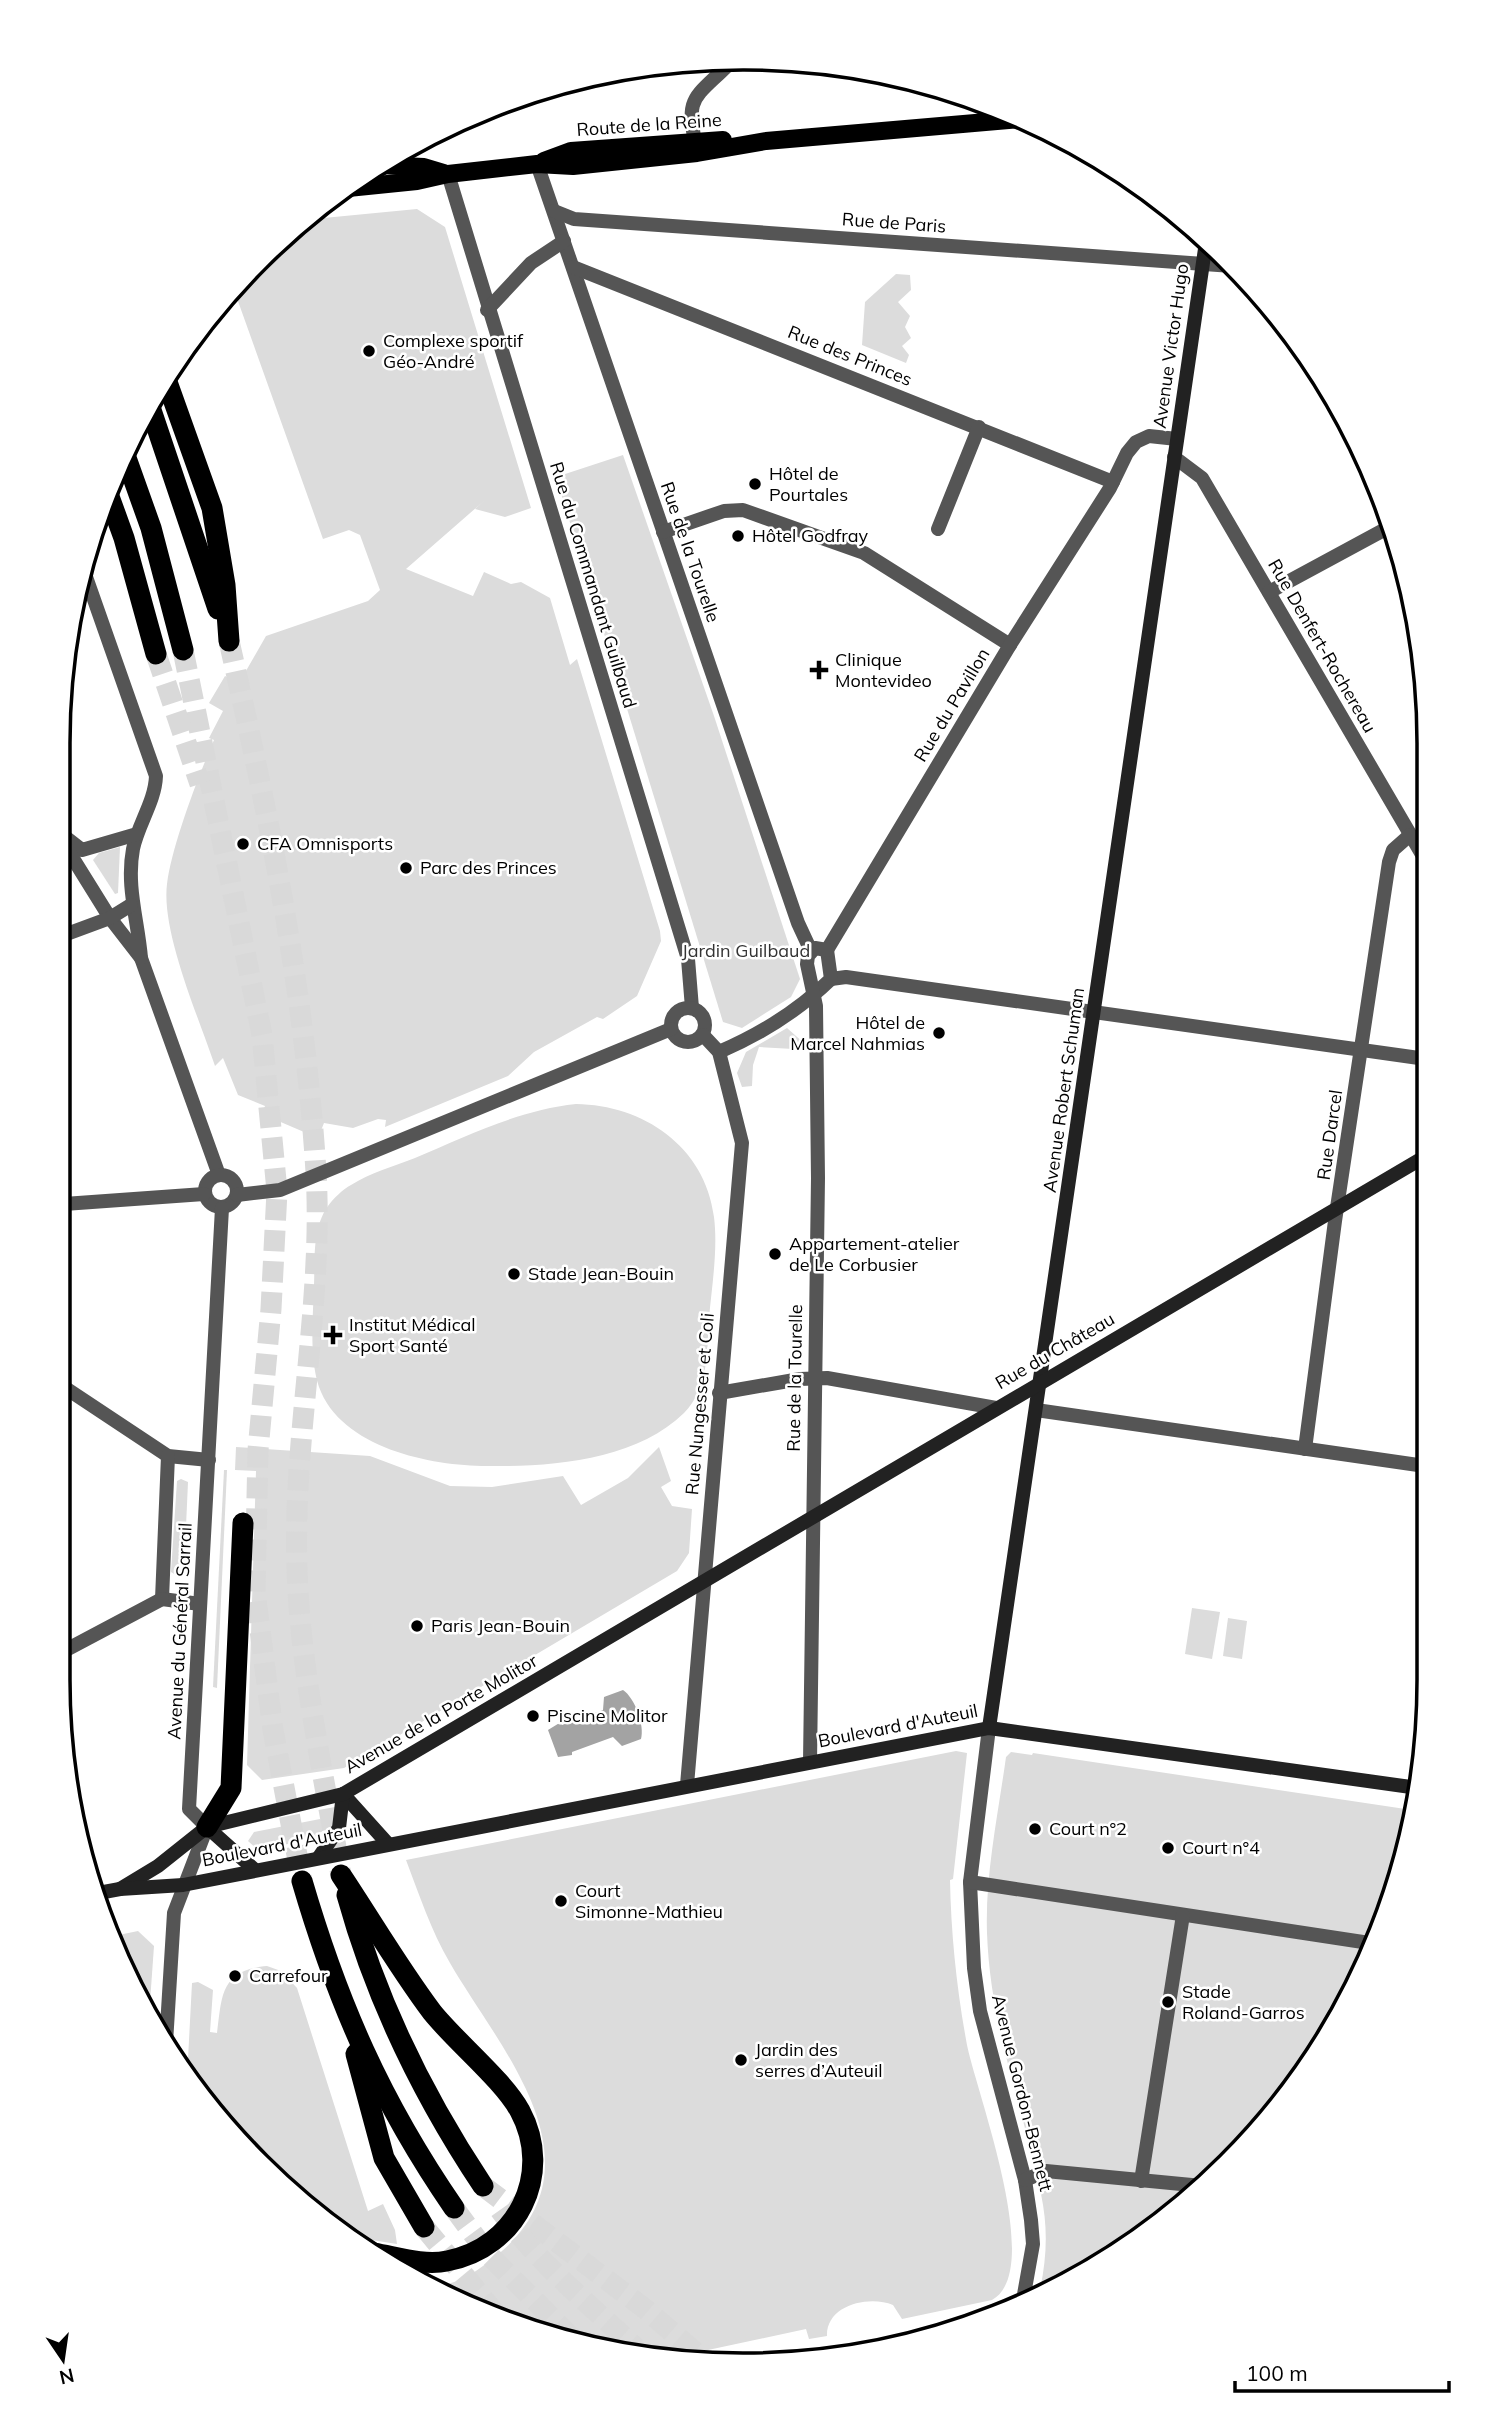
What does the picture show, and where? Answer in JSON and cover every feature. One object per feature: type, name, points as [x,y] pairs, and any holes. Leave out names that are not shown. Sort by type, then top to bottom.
[{"type":"highway","points":[[154,418],[229,641],[225,585],[212,508],[170,391]]},
{"type":"highway","points":[[129,467],[151,528],[183,650]]},
{"type":"highway","points":[[113,508],[156,654]]},
{"type":"highway","points":[[207,1827],[231,1788],[243,1523]]},
{"type":"highway","points":[[396,2256],[439,2262],[486,2247],[507,2229],[524,2204],[531,2185],[534,2161],[528,2130],[514,2102],[432,2011],[341,1875],[355,1924],[392,2025],[439,2117],[483,2186]]},
{"type":"highway","points":[[302,1881],[322,1950],[347,2018],[403,2128],[454,2208]]},
{"type":"highway","points":[[347,2018],[365,2095],[384,2158],[424,2227]]},
{"type":"main road","name":"Route de la Reine","points":[[448,174],[537,164],[573,166],[696,147],[998,120]]},
{"type":"main road","points":[[398,166],[424,167],[448,174]]},
{"type":"main road","points":[[366,186],[417,181],[448,174]]},
{"type":"street","points":[[696,147],[690,114],[691,103],[723,70]]},
{"type":"street","name":"Rue de la Tourelle","points":[[537,164],[798,923],[811,951],[807,964],[815,994],[818,1178],[810,1762]]},
{"type":"street","name":"Rue du Commandant Guilbaud","points":[[448,174],[487,310],[688,959],[692,1008],[705,1019],[703,1035]]},
{"type":"street","name":"Rue de Paris","points":[[554,211],[574,219],[1219,266]]},
{"type":"street","points":[[487,310],[531,263],[564,241]]},
{"type":"street","name":"Avenue Victor Hugo","points":[[1174,457],[1204,252]]},
{"type":"street","name":"Rue des Princes","points":[[573,267],[1113,482]]},
{"type":"street","points":[[938,529],[979,427]]},
{"type":"street","name":"Rue du Pavillon","points":[[827,950],[1010,645],[1113,482],[1127,453],[1136,442],[1149,436],[1177,439]]},
{"type":"street","name":"Rue Denfert-Rochereau","points":[[1174,457],[1198,472],[1417,847]]},
{"type":"street","name":"Avenue Robert Schuman","points":[[989,1728],[1096,1010],[1174,457]]},
{"type":"street","points":[[663,532],[724,511],[743,510],[864,553],[1010,645]]},
{"type":"street","points":[[1269,592],[1382,531]]},
{"type":"street","points":[[89,587],[152,760],[156,788],[137,834],[133,852],[131,905],[139,932],[141,958],[219,1175]]},
{"type":"street","points":[[70,841],[82,850],[137,834]]},
{"type":"street","name":"Rue Darcel","points":[[1305,1449],[1337,1208],[1389,862],[1393,850],[1410,835]]},
{"type":"street","points":[[70,854],[110,919],[141,958]]},
{"type":"street","points":[[70,933],[110,919],[131,905]]},
{"type":"street","points":[[811,951],[815,948],[827,950],[831,979]]},
{"type":"street","points":[[719,1052],[793,1012],[831,979],[846,977],[1096,1010],[1417,1058]]},
{"type":"street","points":[[692,1008],[676,1013],[671,1029],[677,1039],[687,1043],[703,1035]]},
{"type":"street","points":[[204,1194],[212,1206],[222,1208],[230,1205],[237,1195],[280,1190],[671,1029]]},
{"type":"street","name":"Rue Nungesser et Coli","points":[[687,1785],[742,1143],[719,1052],[703,1035]]},
{"type":"street","name":"Rue du Château","points":[[704,1582],[1040,1381],[1417,1161]]},
{"type":"street","points":[[204,1194],[209,1180],[219,1175],[233,1180],[237,1195]]},
{"type":"street","points":[[70,1204],[204,1194]]},
{"type":"street","name":"Avenue du Général Sarrail","points":[[207,1827],[189,1809],[222,1208]]},
{"type":"street","points":[[719,1393],[814,1378],[996,1408]]},
{"type":"street","points":[[70,1391],[168,1456],[209,1460]]},
{"type":"street","points":[[1036,1410],[1417,1465]]},
{"type":"street","name":"Avenue du Général Sarrail","points":[[162,1599],[168,1456]]},
{"type":"street","name":"Avenue de la Porte Molitor","points":[[343,1794],[704,1582]]},
{"type":"street","points":[[70,1648],[162,1599],[200,1604]]},
{"type":"street","name":"Boulevard d'Auteuil","points":[[120,1889],[183,1885],[989,1728],[1408,1787]]},
{"type":"street","name":"Avenue Gordon-Bennett","points":[[989,1728],[970,1882],[974,1968],[980,2011],[1025,2180],[1032,2244],[1024,2291]]},
{"type":"street","points":[[319,1857],[339,1828],[343,1794]]},
{"type":"street","name":"Boulevard d'Auteuil","points":[[207,1827],[343,1794],[388,1844]]},
{"type":"street","points":[[207,1827],[255,1870]]},
{"type":"street","points":[[167,2027],[174,1913],[207,1827]]},
{"type":"street","points":[[105,1892],[120,1889],[158,1866],[207,1827]]},
{"type":"street","points":[[970,1882],[1364,1942]]},
{"type":"street","points":[[1141,2181],[1183,1915]]},
{"type":"street","points":[[1025,2180],[1046,2171],[1189,2185]]},
{"type":"green space","name":"Parc des Princes","points":[[417,209],[445,227],[531,508],[505,517],[475,509],[485,500],[406,569],[473,596],[484,572],[511,584],[521,582],[550,598],[570,665],[577,659],[661,941],[637,996],[603,1019],[597,1017],[534,1052],[508,1076],[385,1127],[386,1120],[378,1119],[353,1128],[324,1123],[318,1138],[262,1114],[265,1106],[238,1095],[223,1058],[215,1066],[175,950],[167,904],[167,884],[180,831],[214,740],[209,738],[223,711],[209,703],[225,676],[239,683],[266,636],[368,601],[380,590],[360,535],[349,530],[323,539],[237,299],[267,267],[322,218]]},
{"type":"green space","points":[[896,274],[910,275],[911,290],[898,302],[910,316],[905,327],[911,338],[902,346],[909,355],[906,363],[862,345],[865,302]]},
{"type":"green space","name":"Jardin Guilbaud","points":[[623,455],[714,716],[800,979],[791,997],[742,1028],[723,1022],[556,477]]},
{"type":"green space","points":[[120,847],[118,893],[115,894],[93,860],[99,853]]},
{"type":"green space","points":[[787,1028],[805,1044],[793,1045],[793,1049],[759,1047],[753,1065],[752,1086],[742,1087],[737,1073],[746,1052]]},
{"type":"green space","name":"Stade Jean-Bouin","points":[[576,1104],[625,1112],[647,1121],[667,1134],[684,1150],[698,1170],[708,1192],[715,1229],[714,1267],[707,1356],[702,1380],[692,1403],[664,1429],[618,1451],[592,1458],[538,1465],[465,1465],[440,1462],[415,1457],[367,1439],[347,1425],[330,1408],[316,1375],[312,1337],[315,1245],[319,1224],[328,1206],[345,1189],[374,1173],[514,1118]]},
{"type":"green space","name":"Paris Jean-Bouin","points":[[236,1447],[370,1456],[450,1486],[492,1487],[563,1476],[581,1505],[628,1478],[659,1447],[671,1481],[661,1487],[672,1506],[692,1509],[689,1553],[677,1571],[344,1768],[262,1780],[247,1765],[256,1471],[235,1470]]},
{"type":"green space","points":[[224,1470],[227,1470],[217,1688],[213,1687]]},
{"type":"green space","points":[[181,1479],[188,1482],[184,1571],[176,1575],[171,1572],[177,1481]]},
{"type":"green space","points":[[1192,1608],[1220,1612],[1212,1659],[1185,1654]]},
{"type":"green space","points":[[1228,1618],[1247,1621],[1242,1659],[1223,1656]]},
{"type":"green space","name":"Jardin des serres d’Auteuil","points":[[956,1751],[967,1753],[953,1879],[950,1880],[952,1921],[957,1984],[967,2045],[1003,2180],[1010,2219],[1012,2255],[1007,2283],[992,2300],[902,2319],[893,2305],[861,2302],[841,2310],[834,2317],[827,2336],[809,2339],[806,2329],[699,2352],[612,2340],[569,2330],[486,2302],[447,2284],[476,2271],[502,2251],[531,2216],[544,2180],[543,2142],[533,2105],[515,2067],[443,1951],[406,1860]]},
{"type":"green space","name":"Stade Roland-Garros","points":[[1011,1752],[1033,1753],[1404,1809],[1394,1854],[1366,1937],[1327,2016],[1278,2090],[1220,2156],[1154,2214],[1080,2263],[1041,2284],[1046,2242],[1041,2194],[1045,2190],[1042,2179],[1047,2179],[1044,2165],[1034,2164],[1004,2050],[989,1964],[988,1889],[1006,1757]]},
{"type":"green space","points":[[320,1819],[325,1821],[325,1829],[313,1839],[258,1850],[248,1841],[254,1832]]},
{"type":"green space","points":[[138,1931],[154,1946],[150,1998],[139,1977],[120,1935]]},
{"type":"green space","points":[[267,1966],[281,1971],[297,1988],[368,2211],[383,2204],[395,2230],[397,2244],[370,2240],[299,2186],[237,2124],[188,2060],[192,1983],[198,1982],[213,1990],[210,2032],[217,2033],[226,1987],[240,1973]]},
{"type":"shaded area","points":[[623,1690],[638,1713],[642,1727],[641,1739],[622,1746],[613,1737],[572,1752],[572,1755],[558,1757],[548,1730],[561,1722],[562,1725],[603,1710],[604,1697]]},
{"type":"tunnel","points":[[229,641],[283,905],[311,1104],[317,1224],[298,1485],[298,1590],[310,1696],[341,1875]]},
{"type":"tunnel","points":[[183,650],[262,1035],[277,1191],[271,1309],[258,1450],[255,1592],[273,1730],[302,1881]]},
{"type":"tunnel","points":[[156,654],[200,784]]},
{"type":"tunnel","points":[[483,2186],[644,2308],[694,2351]]},
{"type":"tunnel","points":[[454,2208],[488,2254],[562,2328]]},
{"type":"tunnel","points":[[500,2210],[547,2265],[630,2343]]},
{"type":"tunnel","points":[[424,2227],[486,2302]]},
{"type":"place","name":"Complexe sportif Géo-André","points":[[369,351]]},
{"type":"place","name":"Hôtel de Pourtales","points":[[755,484]]},
{"type":"place","name":"Hôtel Godfray","points":[[738,536]]},
{"type":"place","name":"Clinique Montevideo","points":[[819,670]]},
{"type":"place","name":"CFA Omnisports","points":[[243,844]]},
{"type":"place","name":"Parc des Princes","points":[[406,868]]},
{"type":"place","name":"Hôtel de Marcel Nahmias","points":[[939,1033]]},
{"type":"place","name":"Appartement-atelier de Le Corbusier","points":[[775,1254]]},
{"type":"place","name":"Stade Jean-Bouin","points":[[514,1274]]},
{"type":"place","name":"Institut Médical Sport Santé","points":[[333,1335]]},
{"type":"place","name":"Paris Jean-Bouin","points":[[417,1626]]},
{"type":"place","name":"Piscine Molitor","points":[[533,1716]]},
{"type":"place","name":"Court n°2","points":[[1035,1829]]},
{"type":"place","name":"Court n°4","points":[[1168,1848]]},
{"type":"place","name":"Court Simonne-Mathieu","points":[[561,1901]]},
{"type":"place","name":"Carrefour","points":[[235,1976]]},
{"type":"place","name":"Stade Roland-Garros","points":[[1168,2002]]},
{"type":"place","name":"Jardin des serres d’Auteuil","points":[[741,2060]]}]
